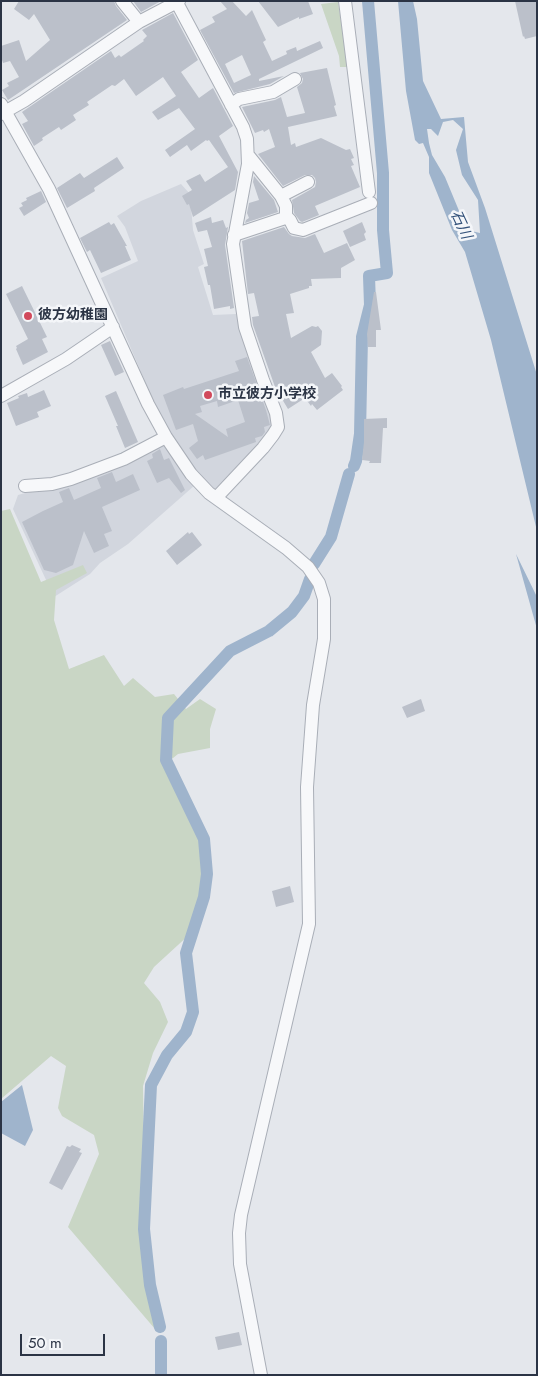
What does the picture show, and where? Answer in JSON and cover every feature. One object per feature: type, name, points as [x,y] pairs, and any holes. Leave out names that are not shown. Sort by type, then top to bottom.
[{"type":"street","points":[[122,1],[139,22]]},
{"type":"street","points":[[216,498],[263,448],[278,426],[276,413],[245,327],[233,244],[248,155],[248,139],[177,1],[139,22],[24,101],[3,110],[49,189],[148,404],[166,438],[191,474],[216,498],[286,548],[308,567],[319,583],[324,599],[324,639],[313,705],[307,779],[310,924],[241,1215],[239,1233],[240,1264],[262,1375]]},
{"type":"street","points":[[248,155],[280,196],[286,206],[286,216],[294,228],[302,230],[370,197],[345,1]]},
{"type":"street","points":[[231,105],[239,100],[273,92],[295,79]]},
{"type":"street","points":[[280,196],[308,182]]},
{"type":"street","points":[[234,236],[285,218],[286,216]]},
{"type":"street","points":[[1,396],[114,328]]},
{"type":"street","points":[[25,486],[52,484],[71,479],[124,459],[166,438]]},
{"type":"shaded area","name":"市立彼方小学校","points":[[181,184],[190,194],[193,230],[204,264],[198,267],[213,315],[236,314],[273,424],[270,432],[214,490],[203,478],[128,544],[100,563],[90,574],[54,597],[13,509],[18,495],[47,487],[172,437],[155,405],[101,278],[138,261],[125,227],[117,216],[141,201]]},
{"type":"green space","points":[[338,2],[348,67],[340,67],[339,56],[321,4]]},
{"type":"green space","points":[[10,509],[41,582],[83,565],[87,573],[56,590],[54,620],[69,669],[104,655],[124,686],[133,678],[155,697],[174,694],[186,709],[200,699],[216,709],[210,729],[210,748],[178,754],[163,766],[200,842],[203,876],[200,902],[190,934],[154,967],[144,983],[160,1002],[168,1022],[153,1053],[143,1086],[144,1157],[140,1231],[147,1288],[155,1329],[68,1227],[99,1154],[94,1135],[62,1116],[58,1108],[66,1066],[51,1056],[1,1099],[1,511]]},
{"type":"water","name":"石川","points":[[398,1],[413,1],[417,19],[423,81],[441,119],[464,117],[468,162],[485,208],[537,375],[537,531],[491,340],[465,252],[452,230],[429,173],[429,157],[423,143],[419,144],[415,140],[406,91]],"holes":[[[453,120],[463,129],[456,150],[462,175],[478,200],[480,233],[467,230],[445,177],[432,155],[427,129],[431,129],[438,136],[443,122]]]},
{"type":"water","points":[[516,554],[537,597],[537,629]]},
{"type":"water","points":[[22,1085],[33,1130],[25,1146],[1,1133],[1,1102]]},
{"type":"building","points":[[19,1],[114,1],[127,20],[8,100],[2,90],[9,86],[7,83],[19,77],[10,61],[3,63],[1,46],[19,40],[26,61],[50,40],[34,14],[29,20],[14,9]]},
{"type":"building","points":[[133,1],[161,1],[141,12]]},
{"type":"building","points":[[220,1],[232,1],[246,16],[252,10],[266,40],[263,42],[272,61],[287,54],[286,51],[296,47],[297,51],[320,41],[323,48],[259,79],[259,81],[284,76],[270,84],[234,93],[200,30],[215,22],[212,17],[227,9]],"holes":[[[242,55],[251,75],[234,83],[225,64]]]},
{"type":"building","points":[[258,1],[308,1],[313,14],[299,19],[299,17],[278,27]]},
{"type":"building","points":[[515,1],[537,1],[537,36],[525,39],[523,37]]},
{"type":"building","points":[[173,13],[198,60],[181,72],[199,98],[213,88],[233,126],[219,136],[238,172],[235,190],[193,217],[189,204],[187,205],[182,196],[192,190],[186,181],[200,174],[205,182],[228,167],[209,140],[206,140],[191,151],[187,145],[170,157],[165,150],[195,129],[179,108],[158,120],[152,112],[176,96],[163,77],[136,96],[124,79],[115,86],[112,85],[87,102],[89,105],[73,115],[76,120],[61,130],[59,127],[42,138],[43,140],[34,146],[22,124],[28,121],[22,112],[111,51],[115,58],[119,55],[121,57],[144,41],[147,36],[142,30]]},
{"type":"building","points":[[327,68],[337,116],[288,127],[291,145],[295,143],[296,147],[321,138],[346,150],[350,149],[354,158],[351,159],[354,165],[351,166],[360,187],[315,206],[319,215],[302,222],[294,213],[292,200],[315,187],[315,178],[312,175],[305,175],[283,186],[258,154],[275,147],[269,129],[264,132],[263,130],[255,133],[242,107],[281,97],[287,117],[305,113],[297,87],[302,83],[303,79],[300,73]]},
{"type":"building","points":[[117,157],[124,168],[94,188],[95,191],[67,208],[57,188],[80,173],[84,178]]},
{"type":"building","points":[[254,176],[274,200],[278,212],[245,223],[249,218],[247,213],[249,203],[259,200],[253,182]]},
{"type":"building","points":[[41,191],[46,202],[24,216],[19,208],[23,206],[21,203],[27,200],[26,198]]},
{"type":"building","points":[[211,217],[212,223],[223,220],[226,228],[228,227],[225,245],[234,308],[230,309],[230,306],[214,309],[210,285],[208,285],[204,267],[208,266],[204,249],[212,247],[207,230],[198,232],[195,223]]},
{"type":"building","points":[[109,222],[111,225],[114,223],[127,246],[125,246],[131,260],[101,273],[90,250],[87,252],[80,238]]},
{"type":"building","points":[[362,222],[366,232],[364,234],[366,240],[350,247],[343,231]]},
{"type":"building","points":[[284,227],[292,236],[305,238],[315,234],[324,253],[347,243],[355,260],[341,268],[341,278],[311,279],[312,286],[290,294],[294,313],[286,314],[291,338],[312,326],[318,326],[322,331],[321,345],[311,352],[325,378],[332,373],[343,390],[317,410],[305,398],[288,409],[282,399],[280,401],[253,325],[252,317],[259,316],[254,293],[248,294],[242,241]]},
{"type":"building","points":[[22,286],[47,337],[42,339],[48,352],[23,365],[16,346],[28,339],[6,294]]},
{"type":"building","points":[[374,292],[376,292],[381,330],[376,330],[376,347],[368,347],[367,334]]},
{"type":"building","points":[[110,341],[124,372],[115,376],[101,345]]},
{"type":"building","points":[[247,357],[270,425],[264,427],[265,432],[262,436],[255,438],[256,442],[205,460],[203,455],[197,459],[189,448],[198,441],[193,424],[176,430],[163,395],[183,387],[184,389],[239,371],[235,361]],"holes":[[[238,400],[245,422],[226,429],[228,437],[195,414],[202,412],[200,406],[217,401],[218,407]]]},
{"type":"building","points":[[44,390],[51,406],[37,412],[39,417],[16,426],[7,403],[19,398],[18,396],[27,393],[28,397]]},
{"type":"building","points":[[116,391],[138,442],[125,448],[105,396]]},
{"type":"building","points":[[387,418],[387,428],[383,428],[381,463],[369,463],[370,461],[362,460],[364,419]]},
{"type":"building","points":[[160,449],[164,460],[169,458],[185,490],[181,493],[169,478],[157,483],[147,461],[153,458],[152,454]]},
{"type":"building","points":[[112,472],[116,482],[133,474],[140,490],[102,507],[112,531],[104,534],[109,546],[94,553],[84,531],[73,565],[56,573],[44,570],[22,522],[63,502],[59,492],[69,488],[74,500],[101,488],[97,478]]},
{"type":"building","points":[[188,532],[189,534],[192,532],[202,545],[177,565],[166,551]]},
{"type":"building","points":[[421,699],[425,711],[407,718],[402,707]]},
{"type":"building","points":[[290,886],[294,902],[276,907],[272,891]]},
{"type":"building","points":[[72,1145],[81,1149],[79,1152],[82,1153],[62,1190],[49,1183],[67,1146],[70,1147]]},
{"type":"building","points":[[239,1332],[242,1345],[218,1350],[215,1337]]},
{"type":"waterway","points":[[354,466],[360,434],[362,337],[370,305],[369,276],[387,273],[383,230],[383,173],[368,1]]},
{"type":"waterway","points":[[314,564],[331,537],[349,474]]},
{"type":"waterway","points":[[160,1327],[150,1285],[144,1229],[151,1085],[167,1055],[186,1032],[193,1012],[186,953],[204,897],[207,874],[204,839],[166,760],[168,718],[230,651],[269,631],[292,612],[304,596],[310,579]]},
{"type":"waterway","points":[[161,1341],[161,1375]]},
{"type":"place","name":"彼方幼稚園","points":[[28,316]]},
{"type":"place","name":"市立彼方小学校","points":[[208,395]]}]
